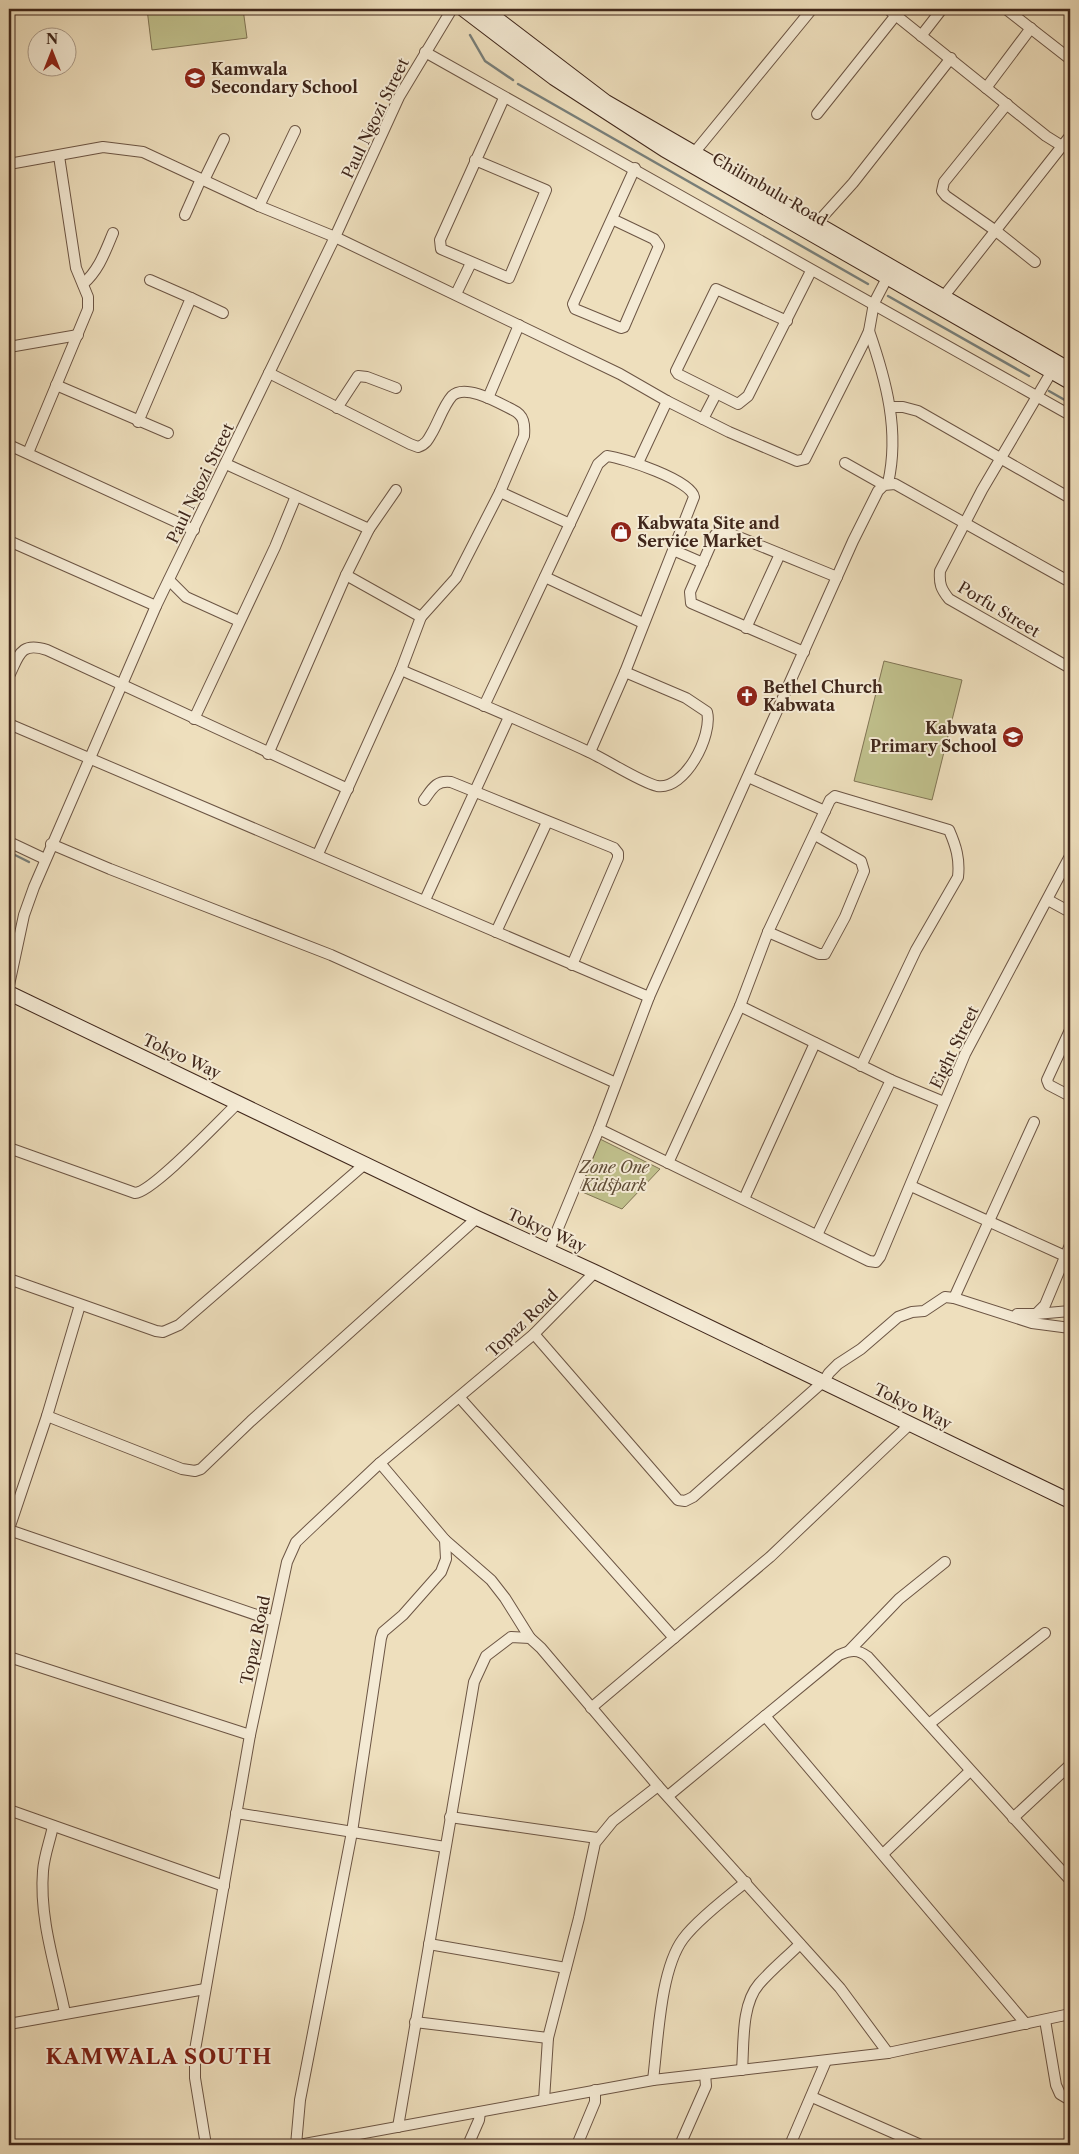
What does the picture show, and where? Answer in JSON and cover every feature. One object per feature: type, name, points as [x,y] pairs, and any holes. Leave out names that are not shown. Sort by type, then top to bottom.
[{"type":"main road","name":"Chilimbulu Road","points":[[462,9],[584,99],[665,150],[1070,382]]},
{"type":"main road","name":"Chilimbulu Road","points":[[484,9],[581,84],[694,152],[1070,370]]},
{"type":"main road","name":"Tokyo Way","points":[[9,993],[477,1218],[596,1272],[824,1381],[1070,1501]]},
{"type":"street","name":"Paul Ngozi Street","points":[[9,985],[24,915],[51,844],[156,606],[335,237],[399,97],[452,9]]},
{"type":"street","points":[[694,152],[812,9]]},
{"type":"street","points":[[921,36],[942,9]]},
{"type":"street","points":[[1006,9],[1070,59]]},
{"type":"street","points":[[817,114],[892,12],[986,88],[1066,147]]},
{"type":"street","points":[[986,88],[1031,28]]},
{"type":"street","points":[[425,52],[1070,415]]},
{"type":"street","points":[[817,223],[852,183],[951,58]]},
{"type":"street","points":[[475,160],[544,188],[546,194],[509,278],[441,249],[439,244],[475,160],[504,98]]},
{"type":"street","points":[[1007,104],[942,187],[946,196],[996,231],[1035,262]]},
{"type":"street","points":[[259,206],[295,131]]},
{"type":"street","points":[[944,296],[1066,147],[1070,136]]},
{"type":"street","points":[[184,215],[224,139]]},
{"type":"street","points":[[9,164],[103,147],[125,148],[142,152],[259,206],[335,237],[620,374],[667,402],[800,461],[805,459],[841,390],[869,331],[874,303],[887,278]]},
{"type":"street","points":[[28,453],[88,309],[88,297],[76,268],[59,156]]},
{"type":"street","points":[[612,219],[654,239],[659,246],[624,327],[621,328],[575,309],[573,304],[634,168]]},
{"type":"street","points":[[83,284],[97,270],[114,233]]},
{"type":"street","points":[[456,294],[471,263]]},
{"type":"street","points":[[787,321],[718,288],[714,290],[676,371],[678,374],[716,394],[738,404],[743,402],[787,321],[812,271]]},
{"type":"street","points":[[150,280],[223,313]]},
{"type":"street","points":[[138,422],[190,298]]},
{"type":"street","points":[[488,398],[519,325]]},
{"type":"street","points":[[549,1250],[599,1129],[649,997],[872,501],[886,484],[893,458],[890,407],[880,362],[869,331]]},
{"type":"street","points":[[9,347],[78,335]]},
{"type":"street","points":[[965,522],[1052,371]]},
{"type":"street","points":[[269,373],[337,408],[418,446],[428,440],[451,397],[458,392],[466,391],[488,398],[517,412],[523,418],[525,427],[524,436],[500,492],[456,578],[421,617],[401,670],[318,854]]},
{"type":"street","points":[[337,408],[358,376],[367,377],[396,388]]},
{"type":"street","points":[[56,385],[138,422],[168,433]]},
{"type":"street","points":[[703,419],[716,394]]},
{"type":"street","points":[[638,463],[667,402]]},
{"type":"street","points":[[890,407],[903,407],[918,411],[1070,498]]},
{"type":"street","points":[[9,445],[194,530]]},
{"type":"street","points":[[484,706],[602,459],[607,456],[621,457],[638,463],[686,486],[693,493],[694,498],[625,672],[590,752]]},
{"type":"street","points":[[845,463],[886,484],[895,484],[1070,582]]},
{"type":"street","points":[[226,464],[369,528]]},
{"type":"street","points":[[268,754],[369,528],[396,490]]},
{"type":"street","points":[[500,492],[570,524]]},
{"type":"street","points":[[194,719],[275,547],[296,496]]},
{"type":"street","name":"Porfu Street","points":[[965,522],[940,571],[941,589],[949,599],[1070,668]]},
{"type":"street","points":[[804,652],[746,628],[690,601],[690,592],[715,535],[724,531],[837,577]]},
{"type":"street","points":[[9,541],[156,606]]},
{"type":"street","points":[[673,550],[703,563]]},
{"type":"street","points":[[746,628],[780,554]]},
{"type":"street","points":[[346,576],[421,617]]},
{"type":"street","points":[[545,577],[643,623]]},
{"type":"street","points":[[169,580],[186,597],[239,621]]},
{"type":"street","points":[[9,676],[22,651],[29,647],[37,646],[268,754],[348,789]]},
{"type":"street","points":[[401,670],[590,752],[656,786],[670,784],[686,771],[698,755],[706,736],[709,720],[707,712],[686,698],[625,672]]},
{"type":"street","points":[[425,900],[509,717]]},
{"type":"street","points":[[9,724],[318,854],[649,997]]},
{"type":"street","points":[[748,777],[824,812]]},
{"type":"street","points":[[424,800],[436,784],[443,781],[614,848],[618,853],[618,858],[572,965]]},
{"type":"street","points":[[668,1163],[740,1006],[768,932],[815,835],[824,812],[830,800],[835,796],[949,830],[957,849],[960,865],[958,877],[916,950],[861,1066]]},
{"type":"street","points":[[496,932],[547,822]]},
{"type":"street","points":[[768,932],[819,954],[825,954],[845,917],[864,871],[864,865],[861,861],[815,835]]},
{"type":"street","points":[[9,842],[46,859]]},
{"type":"street","points":[[51,844],[118,873],[332,955],[616,1083]]},
{"type":"street","name":"Eight Street","points":[[817,1235],[869,1261],[876,1262],[880,1258],[965,1054],[1070,856]]},
{"type":"street","points":[[1048,900],[1070,912]]},
{"type":"street","points":[[740,1006],[861,1066],[944,1102]]},
{"type":"street","points":[[1070,1030],[1046,1080],[1049,1085],[1070,1096]]},
{"type":"street","points":[[744,1200],[815,1043]]},
{"type":"street","points":[[599,1129],[817,1235],[891,1080]]},
{"type":"street","points":[[9,1148],[135,1193],[141,1193],[167,1171],[239,1102]]},
{"type":"street","points":[[954,1298],[1034,1122]]},
{"type":"street","points":[[9,1279],[163,1332],[174,1328],[366,1163]]},
{"type":"street","points":[[910,1186],[987,1223],[1065,1256]]},
{"type":"street","points":[[47,1416],[182,1469],[195,1471],[201,1469],[251,1420],[477,1218]]},
{"type":"street","points":[[1036,1314],[1044,1304],[1070,1245]]},
{"type":"street","name":"Topaz Road","points":[[206,2145],[194,2065],[205,1989],[250,1735],[287,1562],[296,1542],[380,1463],[460,1398],[534,1334],[596,1272]]},
{"type":"street","points":[[534,1334],[678,1500],[685,1501],[692,1497],[824,1381],[828,1372],[861,1349],[898,1317],[912,1312],[924,1312],[945,1297],[954,1298],[1032,1323],[1070,1328]]},
{"type":"street","points":[[80,1305],[47,1416],[9,1529],[274,1621]]},
{"type":"street","points":[[999,1312],[1036,1314],[1070,1311]]},
{"type":"street","points":[[460,1398],[674,1638]]},
{"type":"street","points":[[591,1708],[770,1557],[910,1424]]},
{"type":"street","points":[[380,1463],[445,1540],[491,1580],[506,1598],[530,1638],[658,1786],[840,1988],[888,2053]]},
{"type":"street","points":[[445,1540],[445,1567],[403,1615],[383,1632],[381,1638],[352,1832],[300,2100],[297,2145],[653,2080],[888,2053],[1070,2014]]},
{"type":"street","points":[[668,1796],[833,1660],[849,1650],[900,1598],[945,1562]]},
{"type":"street","points":[[929,1724],[1045,1634]]},
{"type":"street","points":[[398,2127],[450,1817],[477,1671],[486,1656],[511,1637],[530,1638]]},
{"type":"street","points":[[849,1650],[861,1651],[868,1657],[1070,1880]]},
{"type":"street","points":[[9,1657],[250,1735]]},
{"type":"street","points":[[765,1716],[1026,2024]]},
{"type":"street","points":[[1013,1818],[1070,1765]]},
{"type":"street","points":[[883,1854],[970,1770]]},
{"type":"street","points":[[544,2100],[548,2038],[566,1968],[591,1854],[597,1838],[613,1821],[658,1786]]},
{"type":"street","points":[[9,1810],[224,1886]]},
{"type":"street","points":[[236,1813],[445,1847]]},
{"type":"street","points":[[450,1817],[597,1838]]},
{"type":"street","points":[[53,1826],[43,1870],[43,1892],[45,1916],[65,2014]]},
{"type":"street","points":[[653,2080],[664,1996],[675,1953],[684,1937],[746,1882]]},
{"type":"street","points":[[429,1944],[566,1968]]},
{"type":"street","points":[[742,2070],[747,2013],[751,1998],[758,1985],[800,1944]]},
{"type":"street","points":[[9,2024],[205,1989]]},
{"type":"street","points":[[1045,2020],[1056,2085],[1060,2094],[1070,2100]]},
{"type":"street","points":[[415,2022],[548,2038]]},
{"type":"street","points":[[790,2145],[826,2061]]},
{"type":"street","points":[[680,2145],[706,2086],[705,2074]]},
{"type":"street","points":[[577,2145],[596,2102],[595,2090]]},
{"type":"street","points":[[812,2097],[922,2145]]},
{"type":"street","points":[[468,2145],[479,2120],[480,2112]]},
{"type":"green space","points":[[147,9],[243,9],[247,38],[152,50]]},
{"type":"green space","points":[[884,661],[962,680],[932,800],[854,781]]},
{"type":"green space","name":"Zone One Kidspark","points":[[600,1139],[660,1169],[622,1209],[580,1191]]},
{"type":"waterway","points":[[470,35],[485,61],[513,80]]},
{"type":"waterway","points":[[518,84],[868,284]]},
{"type":"waterway","points":[[888,296],[1029,376]]},
{"type":"waterway","points":[[1049,391],[1070,403]]},
{"type":"waterway","points":[[9,852],[29,862]]},
{"type":"place","name":"Kamwala Secondary School","points":[[195,78]]},
{"type":"place","name":"Kabwata Site and Service Market","points":[[621,532]]},
{"type":"place","name":"Bethel Church Kabwata","points":[[747,696]]},
{"type":"place","name":"Kabwata Primary School","points":[[1013,737]]},
{"type":"district","name":"KAMWALA SOUTH","points":[[159,2056]]}]
